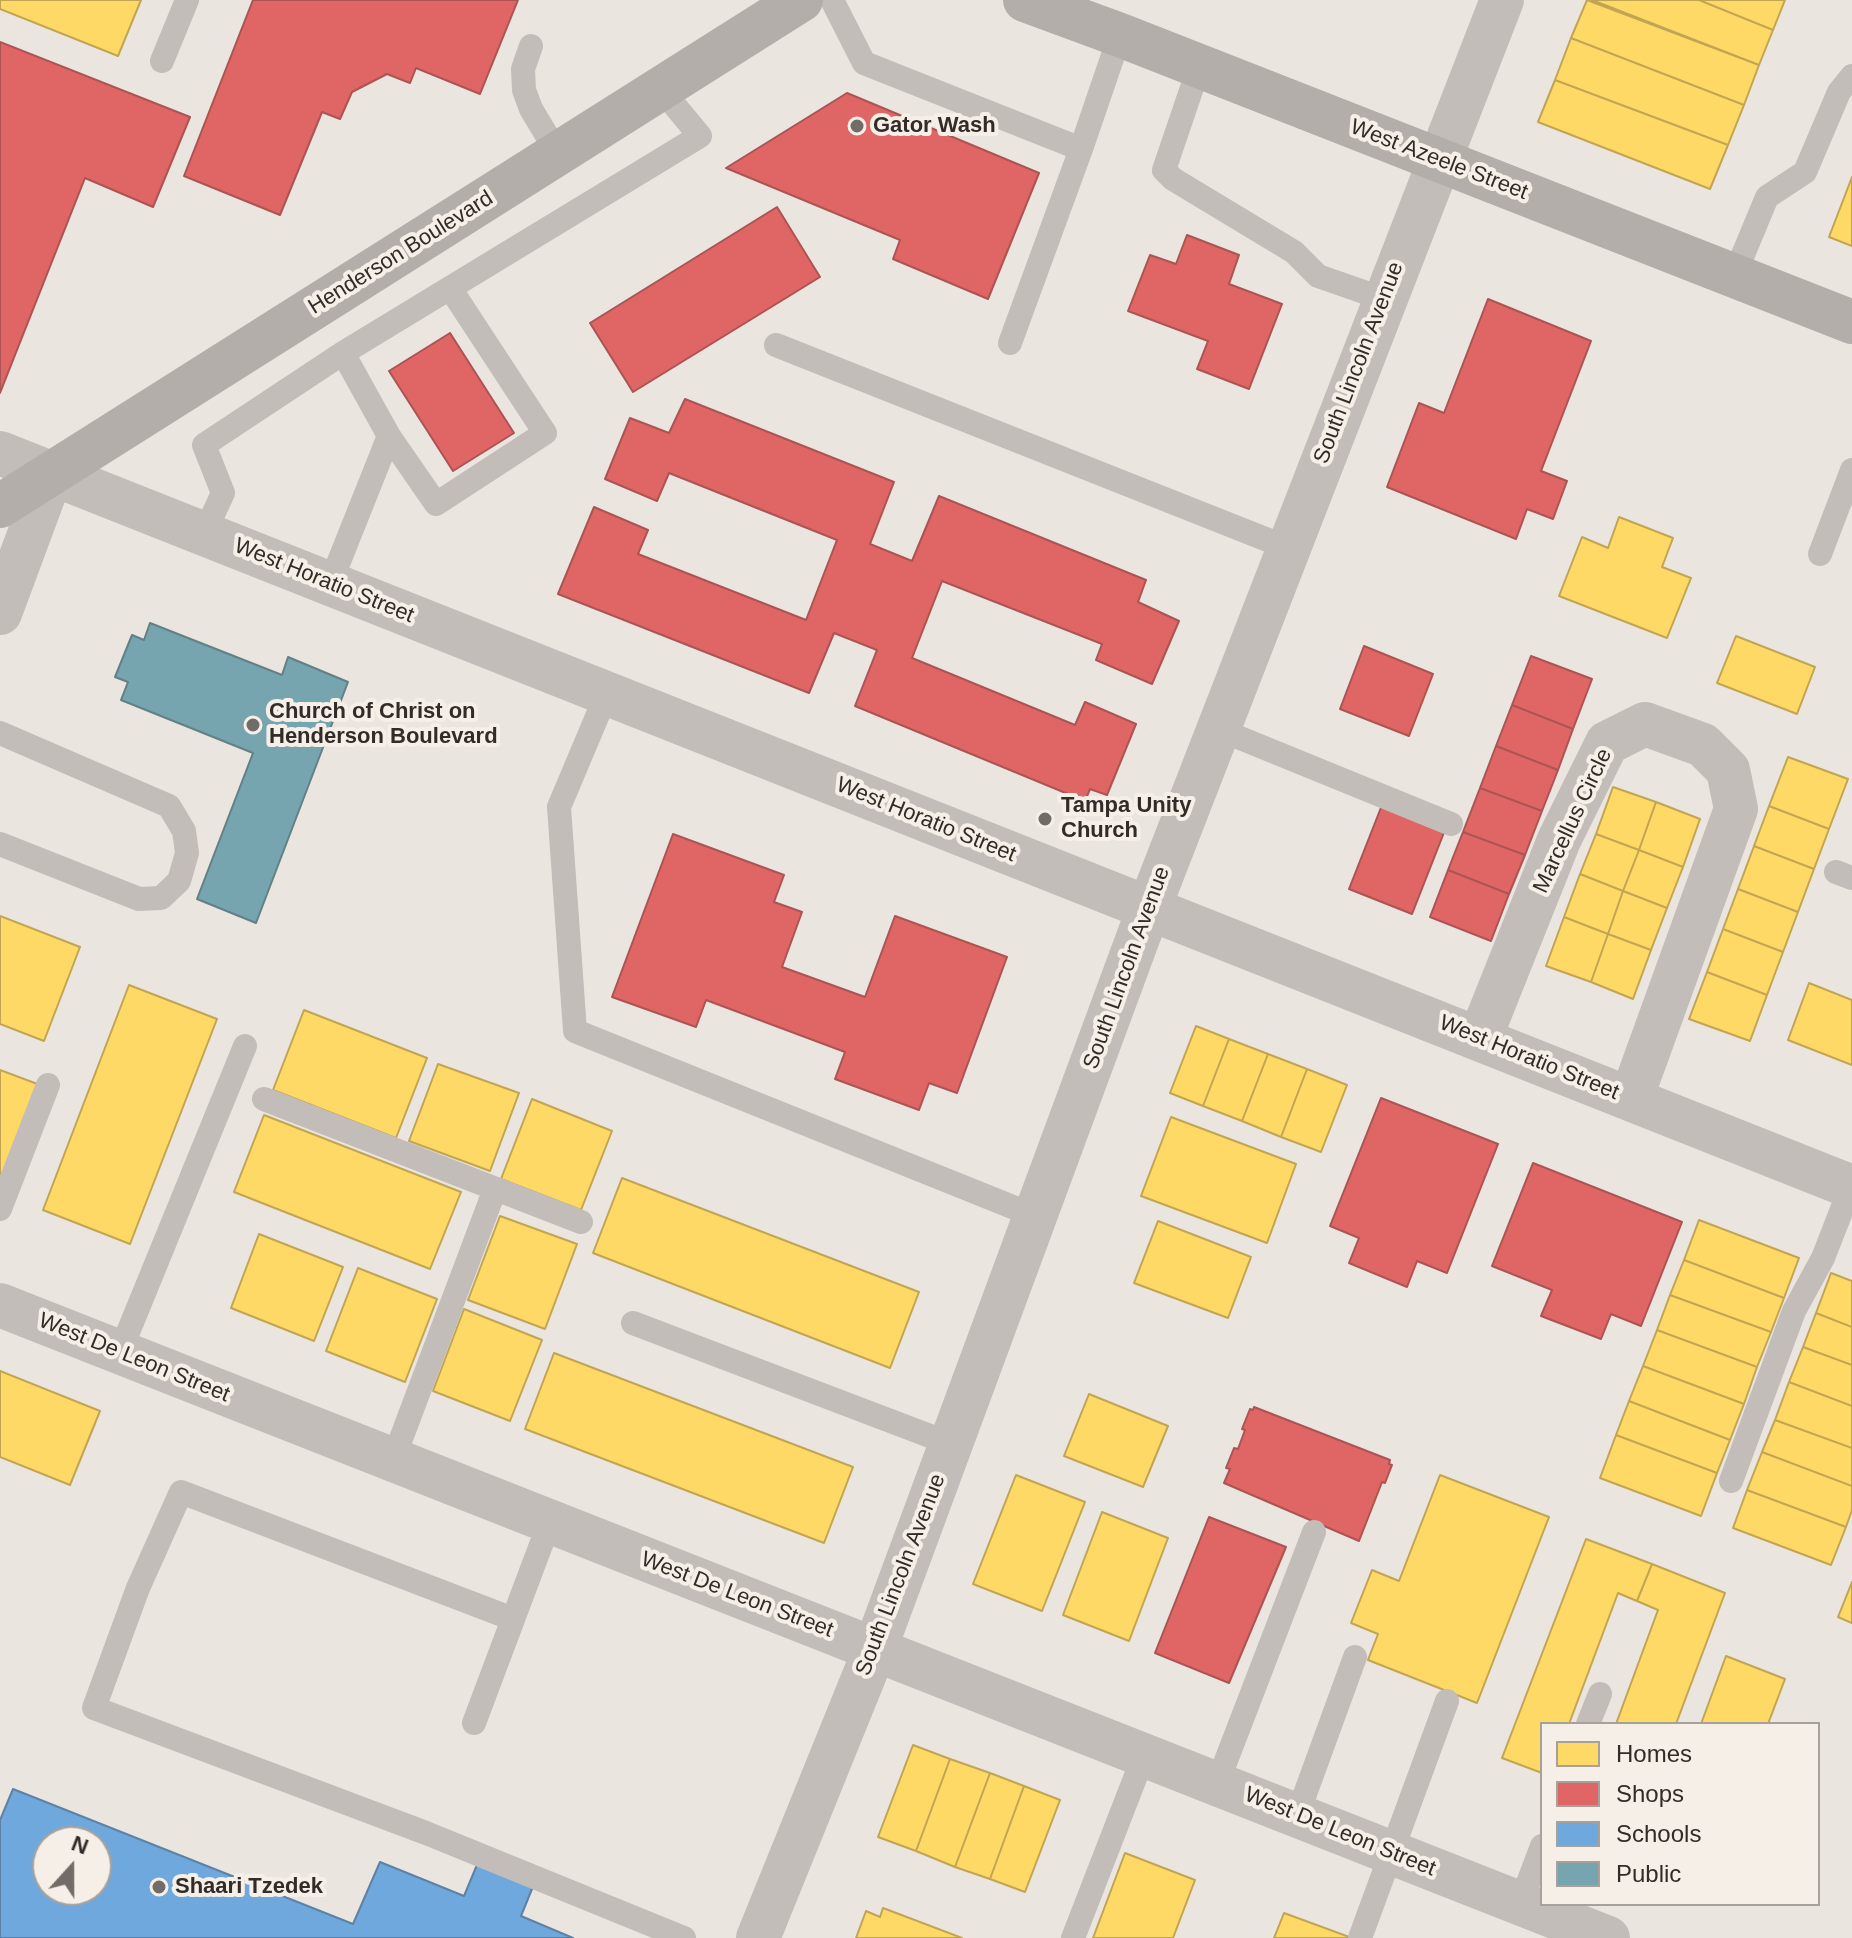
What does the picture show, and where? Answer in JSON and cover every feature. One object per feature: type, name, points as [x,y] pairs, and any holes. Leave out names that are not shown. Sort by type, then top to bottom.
[{"type":"main road","name":"Henderson Boulevard","points":[[0,506],[801,0]]},
{"type":"main road","name":"West Azeele Street","points":[[1025,0],[1852,322]]},
{"type":"street","name":"South Lincoln Avenue","points":[[758,1938],[875,1649],[1149,908],[1502,0]]},
{"type":"street","name":"West Horatio Street","points":[[0,453],[1852,1186]]},
{"type":"street","points":[[0,613],[52,473]]},
{"type":"street","name":"Marcellus Circle","points":[[1480,1038],[1559,840],[1607,743],[1645,724],[1703,745],[1728,770],[1736,809],[1631,1099]]},
{"type":"street","name":"West De Leon Street","points":[[0,1305],[1608,1938]]},
{"type":"lane","points":[[162,61],[187,0]]},
{"type":"lane","points":[[832,0],[864,63],[1081,149]]},
{"type":"lane","points":[[1010,343],[1120,35]]},
{"type":"lane","points":[[531,46],[523,69],[524,90],[531,109],[558,154]]},
{"type":"lane","points":[[1735,274],[1767,197],[1805,172],[1851,65]]},
{"type":"lane","points":[[1199,67],[1164,170],[1173,179],[1294,252],[1318,276],[1384,299]]},
{"type":"lane","points":[[204,534],[223,493],[204,445],[343,353],[700,136],[661,89]]},
{"type":"lane","points":[[343,353],[389,436],[436,504],[545,433],[450,288]]},
{"type":"lane","points":[[776,345],[1288,548]]},
{"type":"lane","points":[[330,584],[389,436]]},
{"type":"lane","points":[[1820,554],[1852,470]]},
{"type":"lane","points":[[607,693],[559,807],[575,1031],[1035,1216]]},
{"type":"lane","points":[[1218,729],[1451,824]]},
{"type":"lane","points":[[0,733],[169,806],[184,831],[187,853],[179,881],[161,898],[139,899],[0,844]]},
{"type":"lane","points":[[120,1352],[245,1046]]},
{"type":"lane","points":[[0,1209],[48,1085]]},
{"type":"lane","points":[[264,1099],[581,1222]]},
{"type":"lane","points":[[1731,1481],[1794,1311],[1823,1258],[1852,1186]]},
{"type":"lane","points":[[393,1460],[495,1189]]},
{"type":"lane","points":[[633,1323],[951,1444]]},
{"type":"lane","points":[[513,1619],[181,1492],[138,1588],[94,1708],[426,1833],[684,1938]]},
{"type":"lane","points":[[474,1723],[550,1521]]},
{"type":"lane","points":[[1217,1784],[1314,1532]]},
{"type":"lane","points":[[1297,1816],[1355,1657]]},
{"type":"lane","points":[[1589,1722],[1600,1694]]},
{"type":"lane","points":[[1360,1938],[1447,1701]]},
{"type":"lane","points":[[1073,1938],[1144,1755]]},
{"type":"lane","points":[[1520,1904],[1540,1851]]},
{"type":"building: Homes","points":[[0,0],[141,0],[118,56],[0,9]]},
{"type":"building: Homes","points":[[1587,0],[1759,65],[1744,105],[1571,38]]},
{"type":"building: Homes","points":[[1592,0],[1699,0],[1773,30],[1759,65]]},
{"type":"building: Homes","points":[[1699,0],[1785,0],[1773,30]]},
{"type":"building: Homes","points":[[1571,38],[1744,105],[1728,145],[1555,80]]},
{"type":"building: Homes","points":[[1555,80],[1728,145],[1710,189],[1538,122]]},
{"type":"building: Homes","points":[[1852,177],[1852,246],[1829,237]]},
{"type":"building: Homes","points":[[1619,517],[1673,538],[1662,567],[1691,578],[1667,638],[1559,596],[1582,537],[1608,548]]},
{"type":"building: Homes","points":[[1736,636],[1815,667],[1797,714],[1717,683]]},
{"type":"building: Homes","points":[[1788,757],[1848,779],[1829,829],[1769,806]]},
{"type":"building: Homes","points":[[1613,787],[1656,802],[1639,850],[1596,834]]},
{"type":"building: Homes","points":[[1656,802],[1700,819],[1683,867],[1639,850]]},
{"type":"building: Homes","points":[[1769,806],[1829,829],[1814,869],[1754,846]]},
{"type":"building: Homes","points":[[1596,834],[1639,850],[1623,891],[1580,874]]},
{"type":"building: Homes","points":[[1754,846],[1814,869],[1798,912],[1738,889]]},
{"type":"building: Homes","points":[[1639,850],[1683,867],[1667,908],[1623,891]]},
{"type":"building: Homes","points":[[1580,874],[1623,891],[1608,934],[1564,917]]},
{"type":"building: Homes","points":[[1738,889],[1798,912],[1783,952],[1723,929]]},
{"type":"building: Homes","points":[[1623,891],[1667,908],[1651,950],[1608,934]]},
{"type":"building: Homes","points":[[0,916],[80,947],[44,1041],[0,1024]]},
{"type":"building: Homes","points":[[1564,917],[1608,934],[1591,982],[1546,966]]},
{"type":"building: Homes","points":[[1723,929],[1783,952],[1767,995],[1707,972]]},
{"type":"building: Homes","points":[[1608,934],[1651,950],[1633,999],[1591,982]]},
{"type":"building: Homes","points":[[1707,972],[1767,995],[1750,1041],[1689,1019]]},
{"type":"building: Homes","points":[[1809,983],[1852,1000],[1852,1065],[1788,1040]]},
{"type":"building: Homes","points":[[129,985],[217,1019],[130,1244],[43,1210]]},
{"type":"building: Homes","points":[[304,1010],[427,1058],[396,1138],[273,1090]]},
{"type":"building: Homes","points":[[1196,1026],[1229,1039],[1203,1106],[1170,1093]]},
{"type":"building: Homes","points":[[1229,1039],[1268,1054],[1242,1121],[1203,1106]]},
{"type":"building: Homes","points":[[1268,1054],[1307,1069],[1281,1137],[1242,1121]]},
{"type":"building: Homes","points":[[438,1064],[519,1093],[490,1171],[409,1141]]},
{"type":"building: Homes","points":[[1307,1069],[1347,1085],[1321,1152],[1281,1137]]},
{"type":"building: Homes","points":[[0,1070],[40,1085],[0,1191]]},
{"type":"building: Homes","points":[[532,1099],[612,1131],[581,1210],[501,1179]]},
{"type":"building: Homes","points":[[264,1115],[461,1192],[430,1269],[234,1192]]},
{"type":"building: Homes","points":[[1171,1117],[1296,1164],[1267,1243],[1141,1196]]},
{"type":"building: Homes","points":[[622,1178],[919,1292],[890,1368],[593,1253]]},
{"type":"building: Homes","points":[[500,1216],[577,1244],[545,1329],[468,1300]]},
{"type":"building: Homes","points":[[1699,1220],[1799,1258],[1784,1298],[1684,1260]]},
{"type":"building: Homes","points":[[1158,1221],[1251,1257],[1228,1318],[1134,1283]]},
{"type":"building: Homes","points":[[259,1234],[343,1267],[314,1341],[231,1308]]},
{"type":"building: Homes","points":[[1684,1260],[1784,1298],[1771,1332],[1670,1295]]},
{"type":"building: Homes","points":[[358,1268],[437,1299],[405,1382],[326,1351]]},
{"type":"building: Homes","points":[[1831,1273],[1852,1281],[1852,1327],[1816,1313]]},
{"type":"building: Homes","points":[[1670,1295],[1771,1332],[1757,1367],[1657,1330]]},
{"type":"building: Homes","points":[[464,1309],[542,1340],[510,1421],[433,1391]]},
{"type":"building: Homes","points":[[1816,1313],[1852,1327],[1852,1365],[1803,1347]]},
{"type":"building: Homes","points":[[1657,1330],[1757,1367],[1744,1404],[1643,1366]]},
{"type":"building: Homes","points":[[1803,1347],[1852,1365],[1852,1406],[1789,1382]]},
{"type":"building: Homes","points":[[554,1353],[853,1467],[824,1543],[525,1429]]},
{"type":"building: Homes","points":[[1643,1366],[1744,1404],[1730,1440],[1629,1401]]},
{"type":"building: Homes","points":[[0,1371],[100,1411],[70,1485],[0,1457]]},
{"type":"building: Homes","points":[[1789,1382],[1852,1406],[1852,1448],[1775,1420]]},
{"type":"building: Homes","points":[[1089,1394],[1168,1426],[1143,1487],[1064,1456]]},
{"type":"building: Homes","points":[[1629,1401],[1730,1440],[1717,1473],[1616,1435]]},
{"type":"building: Homes","points":[[1775,1420],[1852,1448],[1852,1486],[1762,1452]]},
{"type":"building: Homes","points":[[1616,1435],[1717,1473],[1701,1516],[1600,1478]]},
{"type":"building: Homes","points":[[1762,1452],[1852,1486],[1852,1510],[1846,1527],[1747,1490]]},
{"type":"building: Homes","points":[[1016,1475],[1085,1502],[1042,1611],[973,1584]]},
{"type":"building: Homes","points":[[1440,1475],[1549,1517],[1477,1703],[1368,1660],[1378,1634],[1351,1623],[1372,1570],[1399,1581]]},
{"type":"building: Homes","points":[[1747,1490],[1846,1527],[1831,1565],[1733,1528]]},
{"type":"building: Homes","points":[[1102,1512],[1168,1538],[1129,1641],[1063,1615]]},
{"type":"building: Homes","points":[[1586,1539],[1652,1564],[1637,1601],[1618,1593],[1570,1722],[1540,1722],[1540,1772],[1502,1758]]},
{"type":"building: Homes","points":[[1652,1564],[1725,1593],[1677,1722],[1617,1722],[1658,1610],[1637,1601]]},
{"type":"building: Homes","points":[[1852,1582],[1852,1623],[1838,1617]]},
{"type":"building: Homes","points":[[1726,1656],[1785,1679],[1769,1722],[1702,1722]]},
{"type":"building: Homes","points":[[913,1745],[950,1759],[916,1851],[878,1837]]},
{"type":"building: Homes","points":[[950,1759],[990,1773],[955,1867],[916,1851]]},
{"type":"building: Homes","points":[[990,1773],[1024,1786],[990,1879],[955,1867]]},
{"type":"building: Homes","points":[[1024,1786],[1060,1800],[1025,1892],[990,1879]]},
{"type":"building: Homes","points":[[1125,1853],[1195,1880],[1173,1938],[1093,1938]]},
{"type":"building: Homes","points":[[883,1908],[962,1938],[856,1938],[866,1911],[880,1917]]},
{"type":"building: Homes","points":[[1284,1913],[1352,1938],[1274,1938]]},
{"type":"building: Shops","points":[[253,0],[518,0],[480,94],[416,68],[410,83],[387,74],[352,92],[340,119],[322,112],[280,215],[184,176]]},
{"type":"building: Shops","points":[[0,42],[190,117],[153,207],[85,178],[0,393]]},
{"type":"building: Shops","points":[[847,93],[1039,173],[988,299],[893,259],[900,240],[726,168]]},
{"type":"building: Shops","points":[[777,207],[820,277],[633,392],[590,323]]},
{"type":"building: Shops","points":[[1187,235],[1239,255],[1229,284],[1282,304],[1249,389],[1197,369],[1208,341],[1128,311],[1150,255],[1176,264]]},
{"type":"building: Shops","points":[[1488,299],[1591,341],[1541,471],[1567,481],[1553,519],[1527,509],[1516,539],[1387,487],[1419,403],[1444,413]]},
{"type":"building: Shops","points":[[450,333],[514,433],[453,471],[389,371]]},
{"type":"building: Shops","points":[[685,399],[894,482],[870,544],[912,561],[939,496],[1146,580],[1138,602],[1179,621],[1152,684],[1096,660],[1102,644],[942,581],[912,658],[1075,725],[1085,702],[1136,724],[1107,795],[1090,789],[1085,801],[855,706],[877,650],[834,633],[809,693],[558,594],[594,507],[648,530],[638,554],[806,620],[837,540],[669,473],[657,501],[605,479],[630,418],[669,433]]},
{"type":"building: Shops","points":[[1364,646],[1433,674],[1409,736],[1340,709]]},
{"type":"building: Shops","points":[[1531,656],[1592,679],[1573,729],[1512,705]]},
{"type":"building: Shops","points":[[1512,705],[1573,729],[1558,770],[1496,746]]},
{"type":"building: Shops","points":[[1496,746],[1558,770],[1542,811],[1480,788]]},
{"type":"building: Shops","points":[[1480,788],[1542,811],[1525,855],[1463,832]]},
{"type":"building: Shops","points":[[1382,805],[1445,830],[1412,914],[1349,889]]},
{"type":"building: Shops","points":[[1463,832],[1525,855],[1509,894],[1448,870]]},
{"type":"building: Shops","points":[[673,834],[784,875],[774,902],[802,912],[782,967],[865,997],[895,916],[1007,957],[957,1093],[929,1083],[919,1110],[835,1079],[845,1052],[706,1000],[696,1027],[612,997]]},
{"type":"building: Shops","points":[[1448,870],[1509,894],[1491,941],[1430,917]]},
{"type":"building: Shops","points":[[1381,1098],[1498,1144],[1447,1273],[1417,1261],[1407,1287],[1349,1263],[1359,1238],[1330,1226]]},
{"type":"building: Shops","points":[[1533,1163],[1682,1222],[1641,1326],[1611,1314],[1601,1339],[1541,1316],[1552,1290],[1492,1266]]},
{"type":"building: Shops","points":[[1254,1407],[1390,1460],[1389,1464],[1392,1465],[1385,1483],[1382,1482],[1359,1541],[1224,1483],[1230,1469],[1226,1468],[1234,1448],[1238,1449],[1245,1430],[1242,1429],[1250,1409]]},
{"type":"building: Shops","points":[[1209,1517],[1286,1547],[1229,1683],[1155,1653]]},
{"type":"building: Schools","points":[[13,1789],[106,1826],[32,1826],[32,1906],[112,1906],[112,1828],[353,1924],[380,1862],[464,1896],[479,1860],[534,1884],[521,1916],[573,1938],[0,1938],[0,1820]]},
{"type":"building: Public","points":[[150,623],[282,675],[288,657],[348,682],[256,923],[197,899],[253,753],[121,700],[128,682],[115,677],[132,635],[144,640]]},
{"type":"place","name":"Gator Wash","points":[[857,126]]},
{"type":"place","name":"Church of Christ on Henderson Boulevard","points":[[253,725]]},
{"type":"place","name":"Tampa Unity Church","points":[[1045,819]]},
{"type":"place","name":"Shaari Tzedek","points":[[159,1887]]}]
